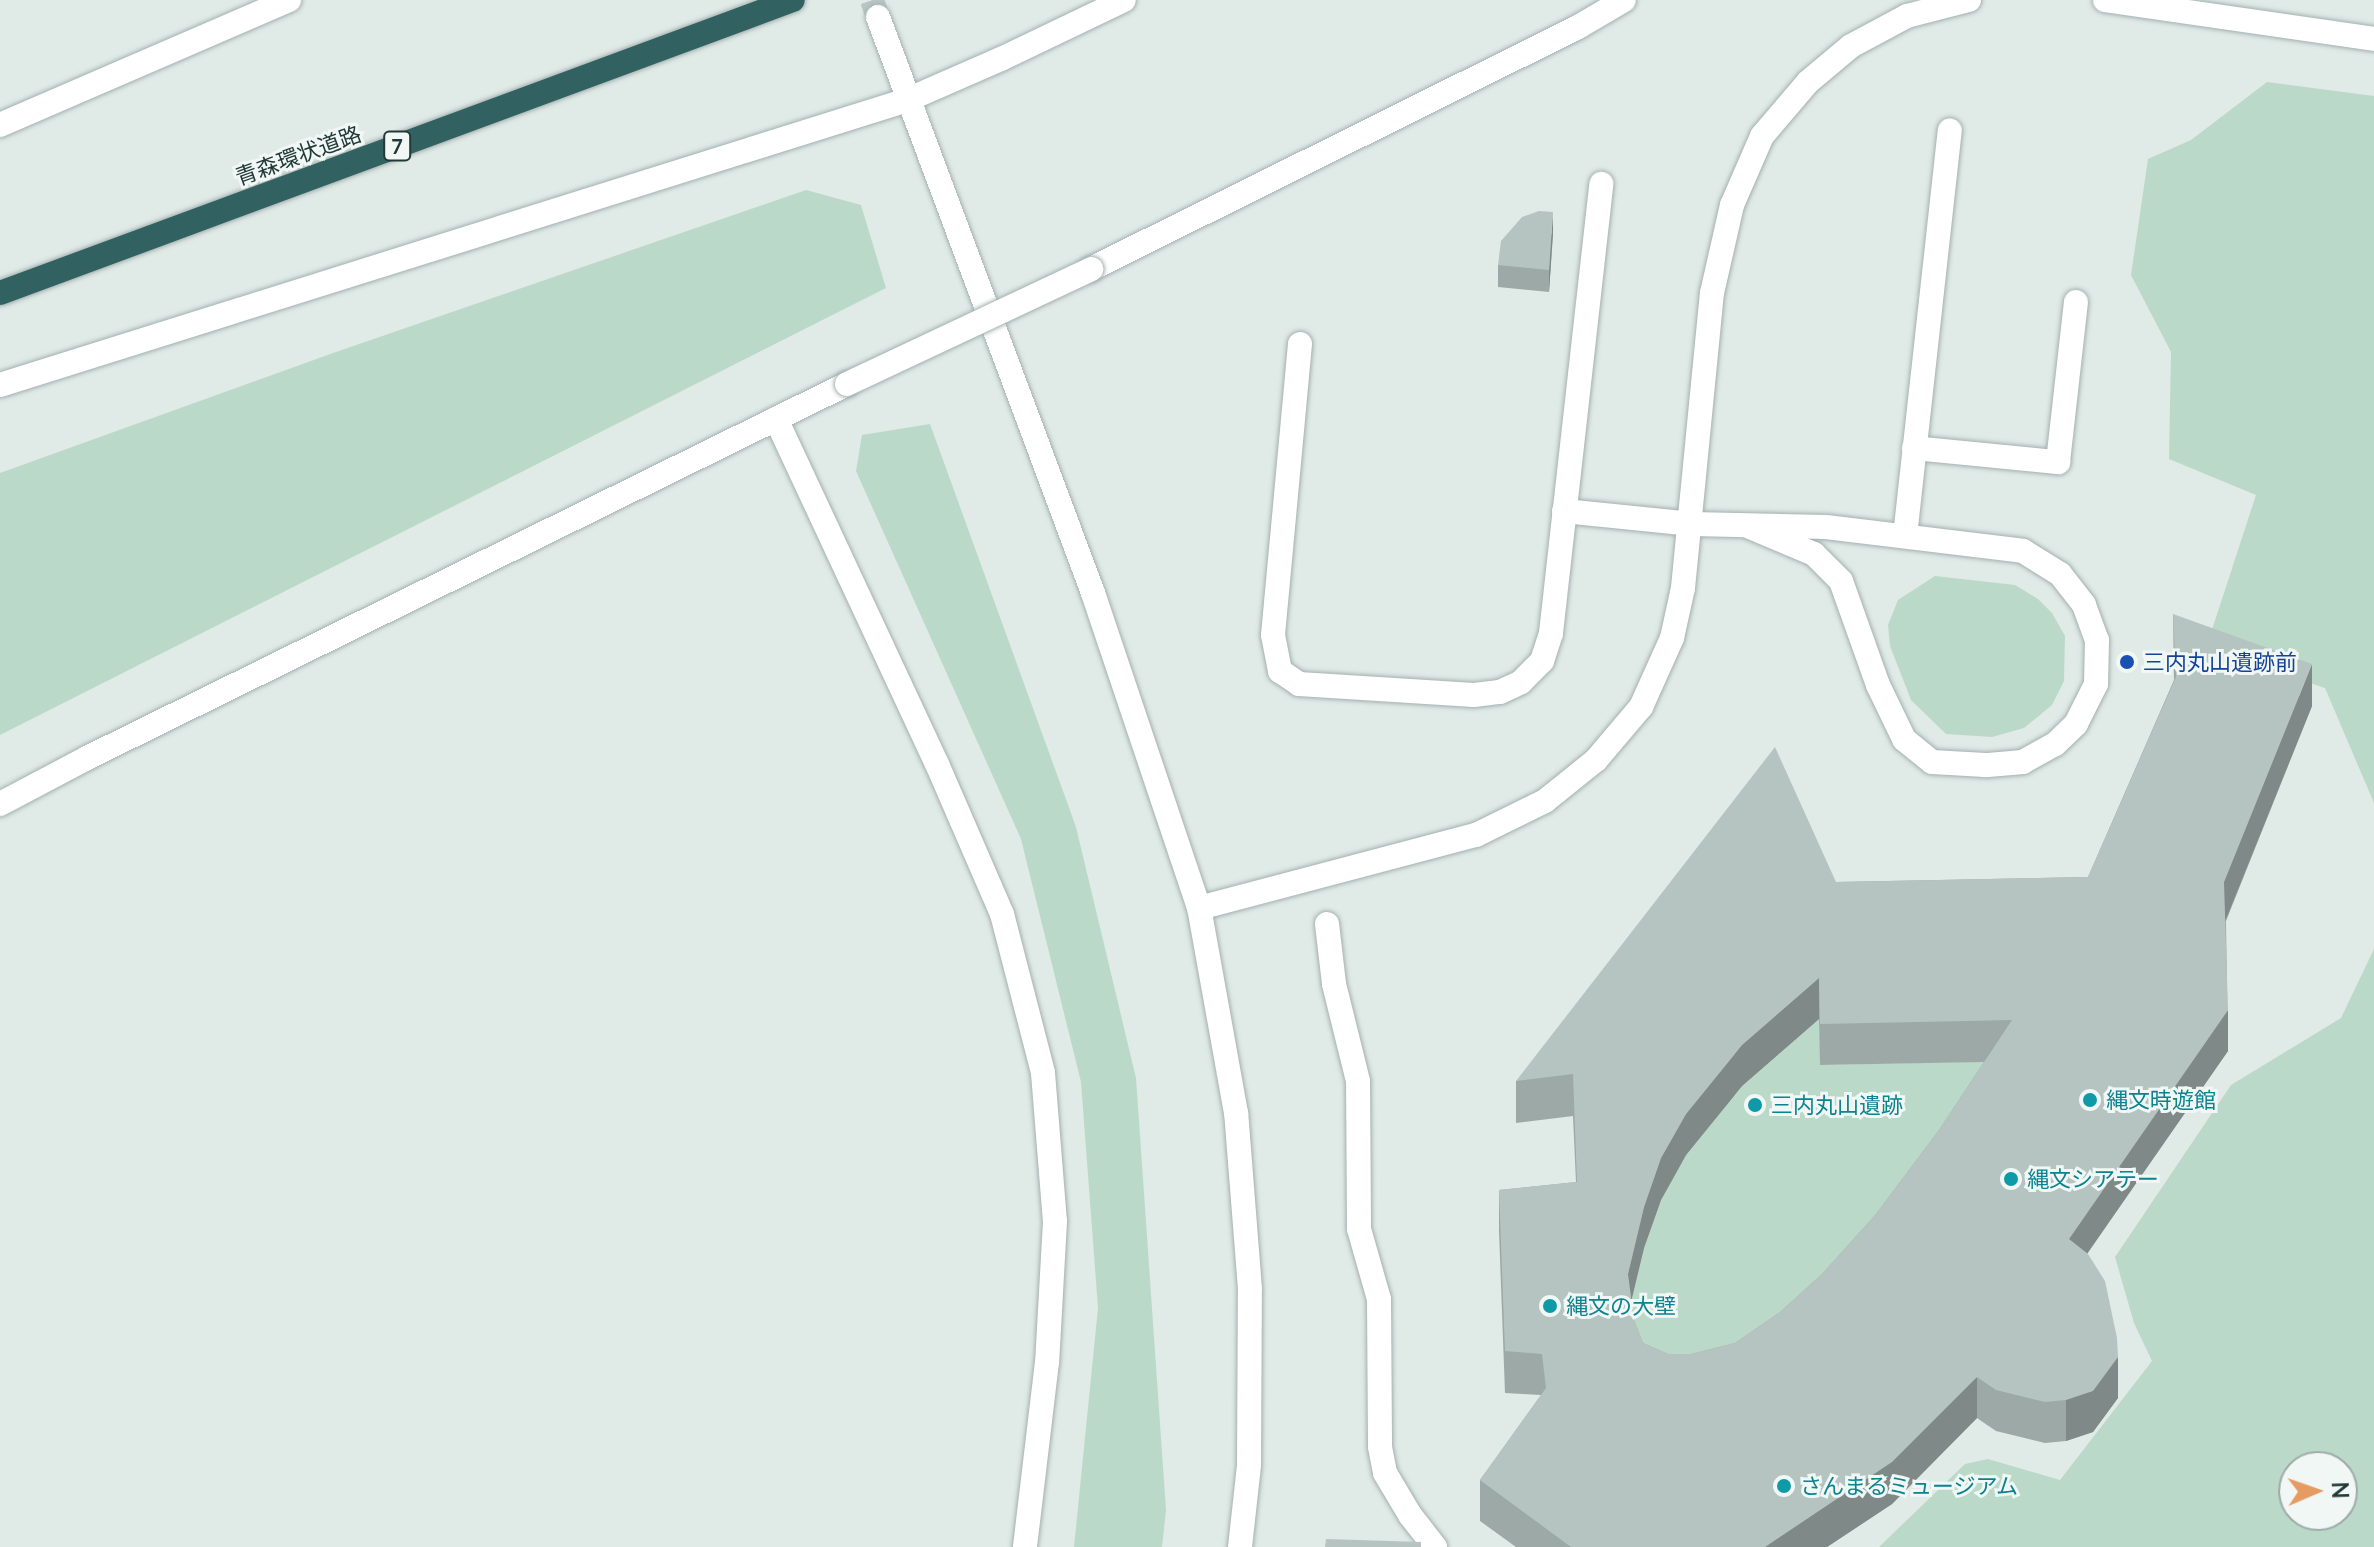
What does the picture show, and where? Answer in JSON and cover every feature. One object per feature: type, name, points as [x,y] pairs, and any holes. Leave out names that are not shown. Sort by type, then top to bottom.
[{"type":"highway","name":"青森環状道路","points":[[0,293],[793,0]]},
{"type":"street","points":[[0,125],[289,0]]},
{"type":"street","points":[[0,385],[907,100],[1124,0]]},
{"type":"street","points":[[0,804],[87,758],[847,384],[1091,269],[1564,34],[1624,0]]},
{"type":"street","points":[[1199,908],[1476,835],[1545,801],[1596,760],[1641,707],[1672,638],[1692,524],[1712,293],[1732,205],[1762,136],[1808,82],[1851,46],[1907,16],[1969,0]]},
{"type":"street","points":[[2105,0],[2374,39]]},
{"type":"street","points":[[878,17],[1093,593],[1199,908],[1236,1113],[1250,1289],[1249,1465],[1240,1547]]},
{"type":"street","points":[[1905,536],[1950,130]]},
{"type":"street","points":[[1300,344],[1273,635],[1280,671],[1299,684],[1474,695],[1500,692],[1521,682],[1542,661],[1551,633],[1601,184]]},
{"type":"street","points":[[1914,448],[2058,462],[2076,302]]},
{"type":"street","points":[[776,419],[924,735],[1002,914],[1043,1073],[1055,1221],[1047,1362],[1025,1547]]},
{"type":"street","points":[[1564,511],[1692,524],[1826,527],[2023,551],[2060,574],[2084,605],[2097,640],[2096,684],[2076,724],[2055,744],[2023,762],[1985,765],[1932,762],[1904,739],[1878,685],[1841,581],[1814,554],[1750,527]]},
{"type":"street","points":[[1327,924],[1334,984],[1358,1081],[1359,1229],[1379,1299],[1380,1447],[1385,1473],[1435,1547]]},
{"type":"green space","points":[[2267,82],[2374,96],[2374,803],[2325,688],[2206,648],[2256,495],[2169,459],[2171,352],[2131,275],[2148,159],[2191,140]]},
{"type":"green space","points":[[806,190],[861,205],[886,288],[0,735],[0,473],[336,352]]},
{"type":"green space","points":[[930,424],[1076,827],[1136,1078],[1166,1510],[1162,1547],[1074,1547],[1098,1308],[1081,1082],[1021,839],[856,471],[862,435]]},
{"type":"green space","points":[[1935,576],[2015,585],[2038,599],[2052,613],[2065,636],[2064,681],[2052,705],[2024,728],[1992,737],[1946,734],[1911,700],[1890,646],[1888,625],[1898,600]]},
{"type":"green space","points":[[2374,949],[2374,1547],[1879,1547],[1965,1464],[1988,1459],[2060,1480],[2152,1361],[2134,1323],[2115,1257],[2231,1085],[2341,1018]]},
{"type":"green space","points":[[1819,1019],[1821,1065],[2012,1061],[1876,1255],[1668,1396],[1628,1315],[1644,1248],[1661,1200],[1685,1155],[1742,1086]]},
{"type":"building","points":[[1539,211],[1553,212],[1549,270],[1498,265],[1501,241],[1522,217]]},
{"type":"building","name":"縄文時遊館","points":[[2173,614],[2312,664],[2224,882],[2228,1010],[2069,1239],[2088,1254],[2105,1281],[2117,1338],[2118,1357],[2093,1391],[2066,1400],[2045,1402],[1996,1390],[1977,1377],[1892,1462],[1765,1547],[1571,1547],[1480,1480],[1546,1388],[1542,1354],[1505,1351],[1499,1190],[1577,1182],[1573,1074],[1516,1081],[1775,747],[1836,882],[2088,877],[2176,677]],"holes":[[[1819,978],[1820,1024],[2012,1020],[1939,1130],[1876,1214],[1822,1274],[1780,1312],[1735,1343],[1691,1354],[1668,1354],[1643,1343],[1634,1320],[1628,1274],[1644,1207],[1661,1158],[1686,1114],[1742,1045]]]},
{"type":"building","points":[[1326,1539],[1421,1542],[1421,1547],[1325,1547]]},
{"type":"tunnel","points":[[872,0],[878,17]]},
{"type":"place","name":"三内丸山遺跡前","points":[[2127,662]]},
{"type":"place","name":"縄文時遊館","points":[[2090,1100]]},
{"type":"place","name":"三内丸山遺跡","points":[[1755,1105]]},
{"type":"place","name":"縄文シアテー","points":[[2011,1179]]},
{"type":"place","name":"縄文の大壁","points":[[1550,1306]]},
{"type":"place","name":"さんまるミュージアム","points":[[1784,1486]]}]
